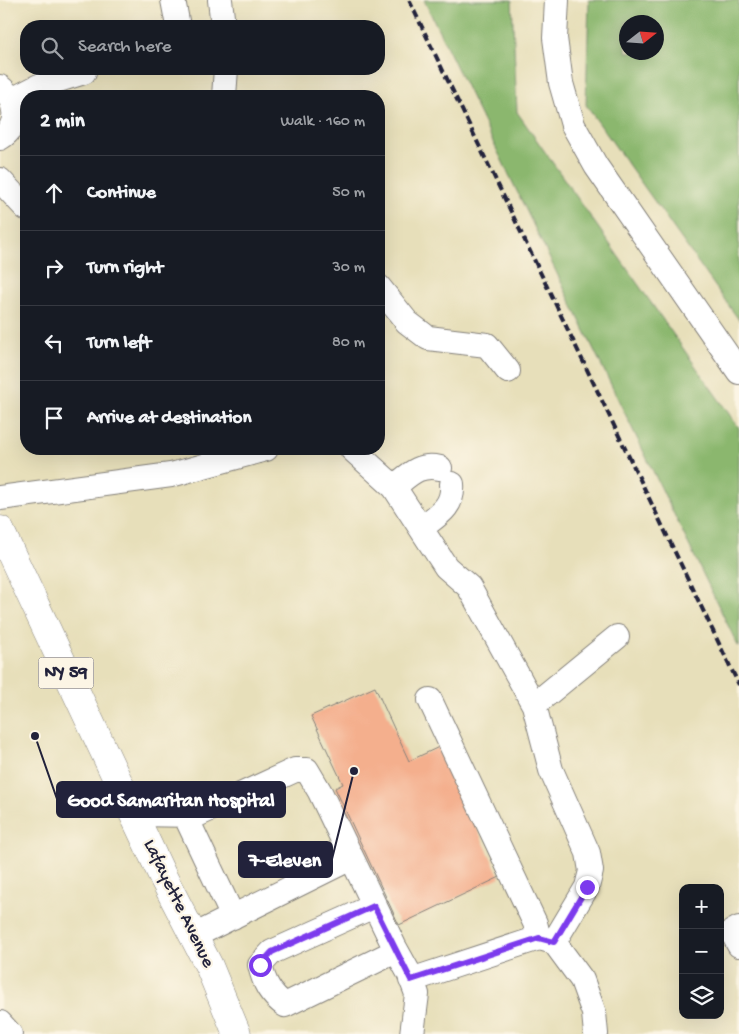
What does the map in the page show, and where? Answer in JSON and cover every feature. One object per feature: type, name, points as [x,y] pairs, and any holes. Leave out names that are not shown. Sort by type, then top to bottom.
[{"type":"main road","name":"Lafayette Avenue","points":[[0,530],[7,552],[209,966],[237,1034]]},
{"type":"lane","points":[[173,0],[177,20]]},
{"type":"lane","points":[[220,0],[222,20]]},
{"type":"lane","points":[[557,0],[554,38],[561,84],[573,125],[596,166],[739,372]]},
{"type":"lane","points":[[0,138],[10,128],[14,120],[6,94],[41,77],[58,75]]},
{"type":"lane","points":[[224,90],[226,75]]},
{"type":"lane","points":[[0,180],[20,202]]},
{"type":"lane","points":[[385,294],[407,322],[428,338],[465,340],[487,345],[508,371]]},
{"type":"lane","points":[[0,498],[171,475],[244,455]]},
{"type":"lane","points":[[359,455],[394,487],[446,567],[470,587],[534,705],[551,770],[588,853],[591,871],[587,887],[547,940],[411,980]]},
{"type":"lane","points":[[394,487],[417,468],[429,465],[446,476],[453,494],[449,506],[421,528]]},
{"type":"lane","points":[[534,705],[617,637]]},
{"type":"lane","points":[[430,700],[535,923],[547,940],[582,980],[594,1013],[596,1034]]},
{"type":"lane","points":[[134,814],[197,815],[295,770],[307,770],[320,792],[411,980],[416,994],[412,1034]]},
{"type":"lane","points":[[185,815],[233,917]]},
{"type":"lane","points":[[194,936],[351,858]]},
{"type":"lane","points":[[374,906],[272,952],[260,965],[262,978],[272,995],[285,1005],[396,951]]},
{"type":"lane","points":[[739,928],[732,932],[739,945]]},
{"type":"lane","points":[[0,1023],[10,1034]]},
{"type":"green space","points":[[424,0],[512,0],[517,112],[739,428],[739,648]]},
{"type":"green space","points":[[589,0],[739,0],[739,320],[586,105]]},
{"type":"building","points":[[375,687],[409,761],[439,747],[500,877],[399,925],[335,788],[343,784],[311,716]]},
{"type":"railway","points":[[409,0],[739,685]]},
{"type":"place","name":"Good Samaritan Hospital","points":[[35,736]]},
{"type":"place","name":"7-Eleven","points":[[354,771]]},
{"type":"route","points":[[260,965],[272,952],[374,906],[411,980],[539,938],[554,942],[587,887]]}]
